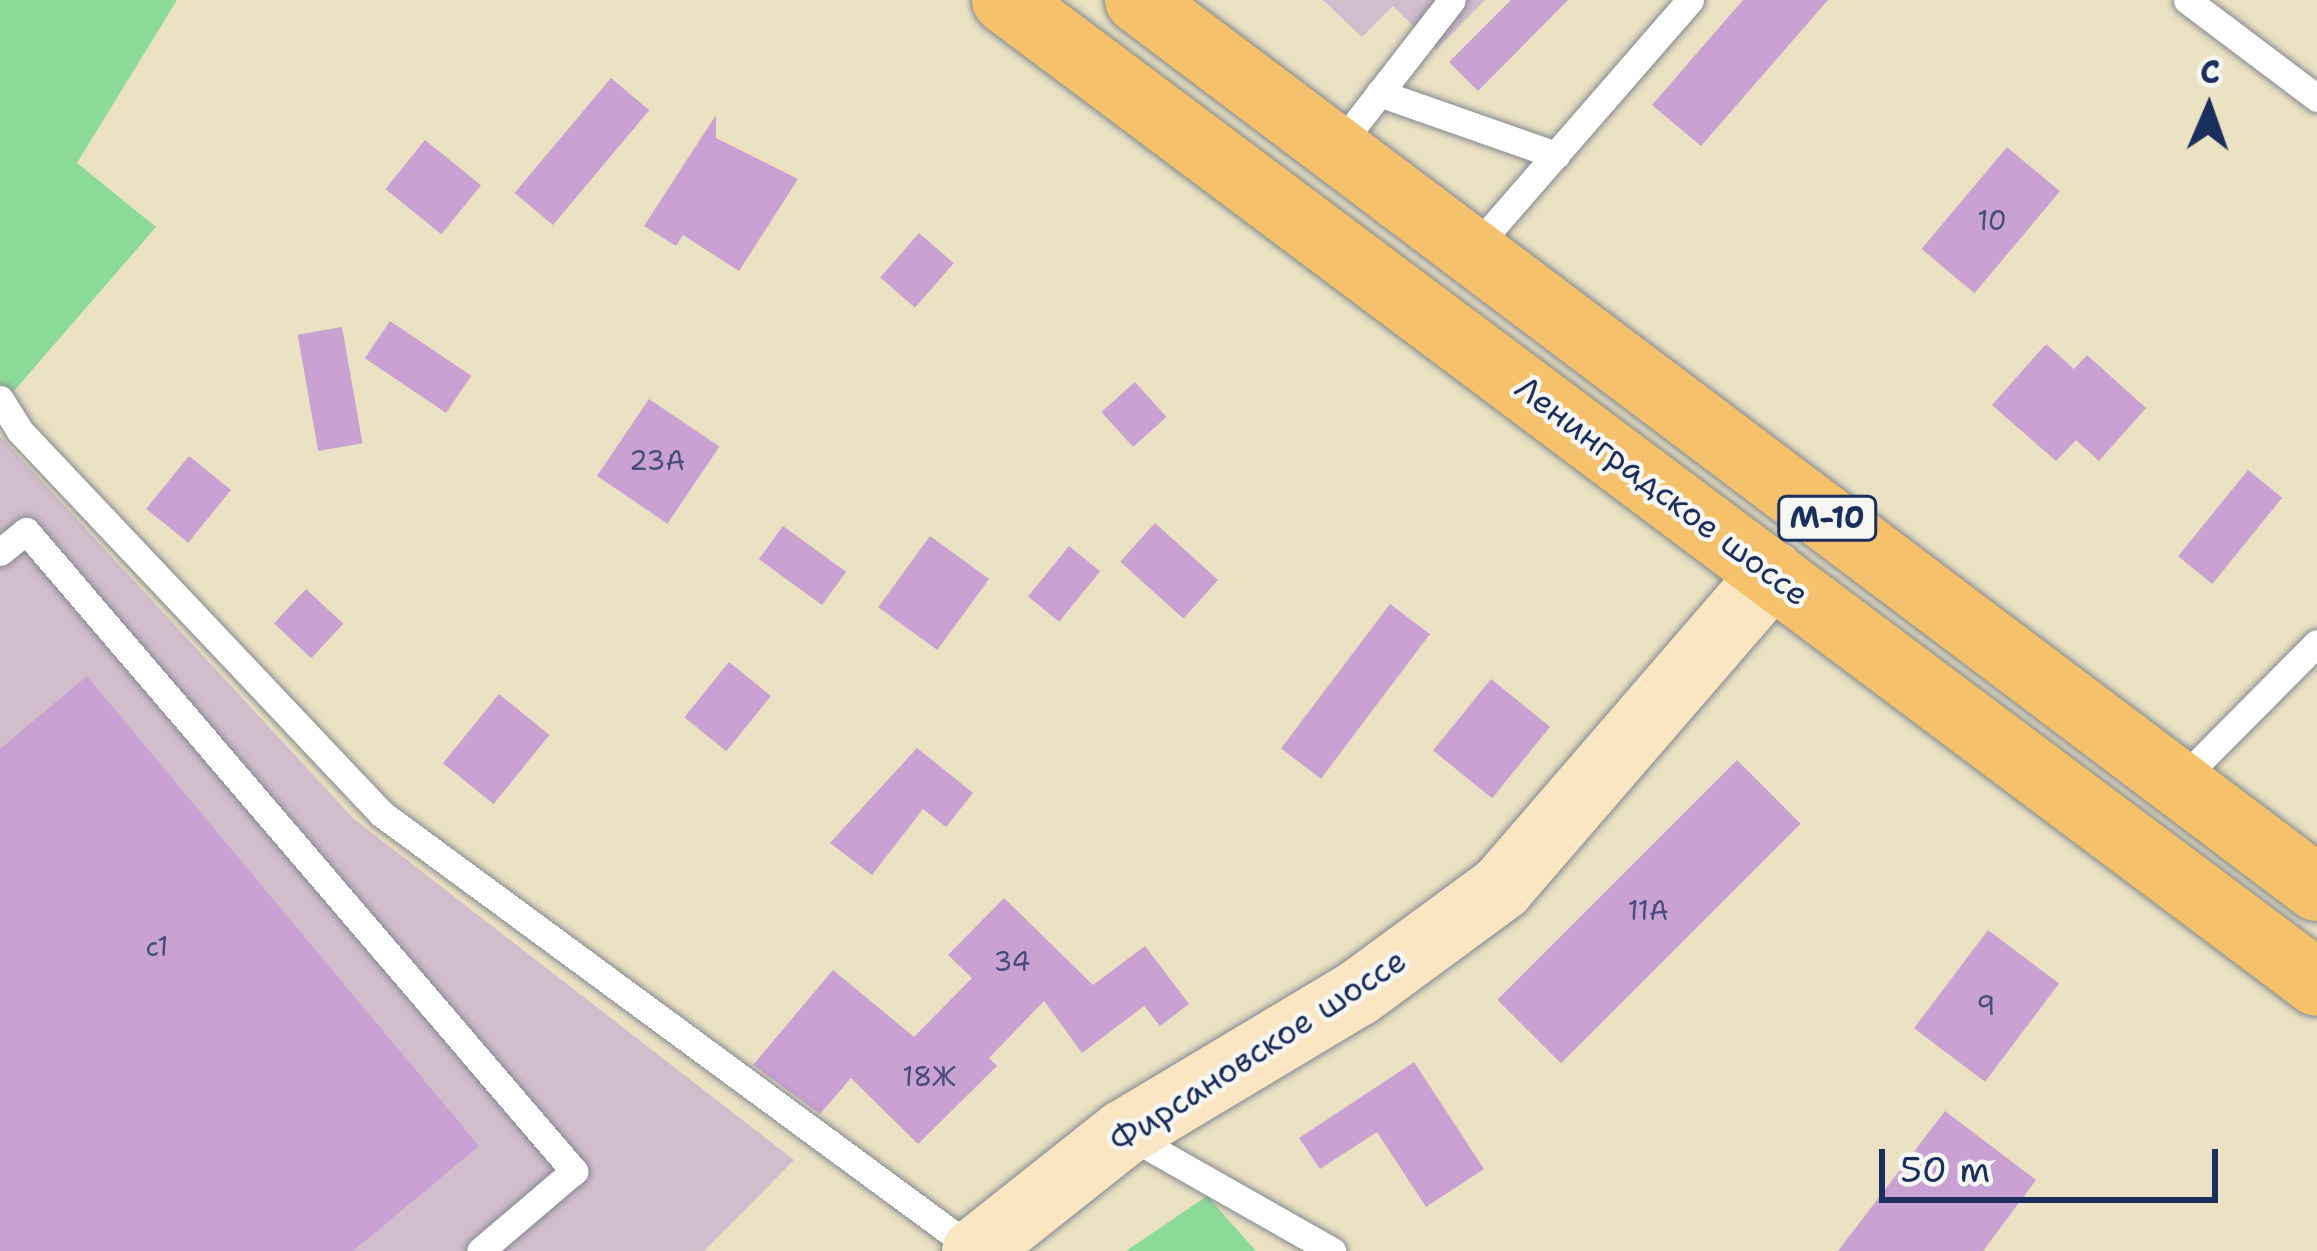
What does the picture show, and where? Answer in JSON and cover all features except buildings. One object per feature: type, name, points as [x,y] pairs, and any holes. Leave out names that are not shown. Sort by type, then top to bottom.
[{"type":"highway","name":"Ленинградское шоссе","points":[[1005,0],[2317,983]]},
{"type":"highway","name":"М-10","points":[[1138,0],[2317,888]]},
{"type":"main road","name":"Фирсановское шоссе","points":[[975,1251],[1124,1133],[1358,993],[1501,888],[1772,574]]},
{"type":"lane","points":[[1337,148],[1452,0]]},
{"type":"lane","points":[[1472,251],[1690,0]]},
{"type":"lane","points":[[2187,0],[2317,98]]},
{"type":"lane","points":[[1379,93],[1556,155]]},
{"type":"lane","points":[[0,399],[19,430],[382,814],[975,1251]]},
{"type":"lane","points":[[0,552],[26,531],[574,1171],[480,1251]]},
{"type":"lane","points":[[2178,783],[2317,643]]},
{"type":"lane","points":[[1124,1133],[1332,1251]]},
{"type":"shaded area","points":[[1323,0],[1485,0],[1437,49],[1393,6],[1362,37]]},
{"type":"shaded area","points":[[0,436],[354,819],[794,1160],[704,1251],[0,1251]]},
{"type":"green space","points":[[0,0],[177,0],[77,163],[156,227],[0,407]]},
{"type":"green space","points":[[1207,1196],[1256,1251],[1126,1251]]}]
